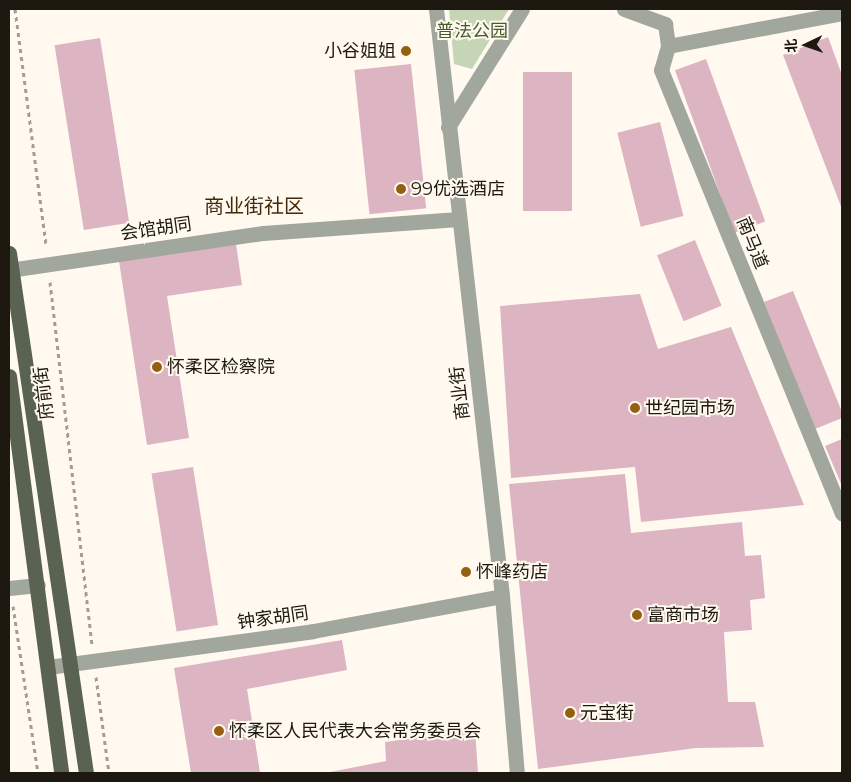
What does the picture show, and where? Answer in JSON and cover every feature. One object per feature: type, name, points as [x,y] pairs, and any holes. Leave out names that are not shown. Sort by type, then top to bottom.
[{"type":"main road","name":"府前街","points":[[9,253],[72,664],[86,773]]},
{"type":"main road","name":"府前街","points":[[9,376],[38,585],[61,773]]},
{"type":"street","name":"商业街","points":[[436,9],[458,219],[502,596],[517,773]]},
{"type":"street","points":[[448,127],[522,9]]},
{"type":"street","points":[[624,9],[665,24],[668,46],[842,13]]},
{"type":"street","name":"南马道","points":[[668,46],[661,70],[842,514]]},
{"type":"street","name":"会馆胡同","points":[[10,269],[263,233],[458,219]]},
{"type":"street","points":[[10,588],[38,585]]},
{"type":"street","name":"钟家胡同","points":[[48,667],[313,631],[502,596]]},
{"type":"path","name":"府前街","points":[[15,9],[48,264],[94,661],[109,773]]},
{"type":"path","points":[[10,588],[38,773]]},
{"type":"green space","name":"普法公园","points":[[449,9],[509,9],[472,69],[454,64]]},
{"type":"building","points":[[828,37],[842,75],[842,209],[783,55]]},
{"type":"building","points":[[100,38],[129,223],[84,230],[55,45]]},
{"type":"building","points":[[706,59],[765,222],[734,233],[675,70]]},
{"type":"building","points":[[411,64],[426,208],[369,214],[354,70]]},
{"type":"building","points":[[523,72],[572,72],[572,211],[523,211]]},
{"type":"building","points":[[660,122],[683,216],[641,227],[617,133]]},
{"type":"building","points":[[695,240],[722,306],[684,321],[657,255]]},
{"type":"building","name":"怀柔区检察院","points":[[236,244],[242,285],[167,296],[189,438],[147,445],[119,261]]},
{"type":"building","points":[[793,291],[842,412],[842,418],[815,429],[764,302]]},
{"type":"building","name":"世纪园市场","points":[[640,294],[658,349],[731,327],[804,505],[641,522],[635,467],[511,478],[500,306]]},
{"type":"building","points":[[842,439],[842,486],[825,446]]},
{"type":"building","points":[[193,467],[218,625],[177,632],[152,474]]},
{"type":"building","name":"富商市场","points":[[625,474],[631,533],[742,522],[745,556],[761,555],[765,598],[750,600],[752,630],[724,632],[728,702],[755,702],[764,747],[696,748],[538,769],[509,484]]},
{"type":"building","name":"怀柔区人民代表大会常务委员会","points":[[342,640],[347,670],[247,689],[260,773],[191,773],[174,668]]},
{"type":"building","points":[[475,730],[478,773],[325,773],[386,761],[385,742]]},
{"type":"place","name":"小谷姐姐","points":[[406,51]]},
{"type":"place","name":"99优选酒店","points":[[401,189]]},
{"type":"place","name":"怀柔区检察院","points":[[157,367]]},
{"type":"place","name":"世纪园市场","points":[[635,408]]},
{"type":"place","name":"怀峰药店","points":[[466,572]]},
{"type":"place","name":"富商市场","points":[[637,615]]},
{"type":"place","name":"元宝街","points":[[570,713]]},
{"type":"place","name":"怀柔区人民代表大会常务委员会","points":[[219,731]]},
{"type":"district","name":"商业街社区","points":[[254,206]]}]
